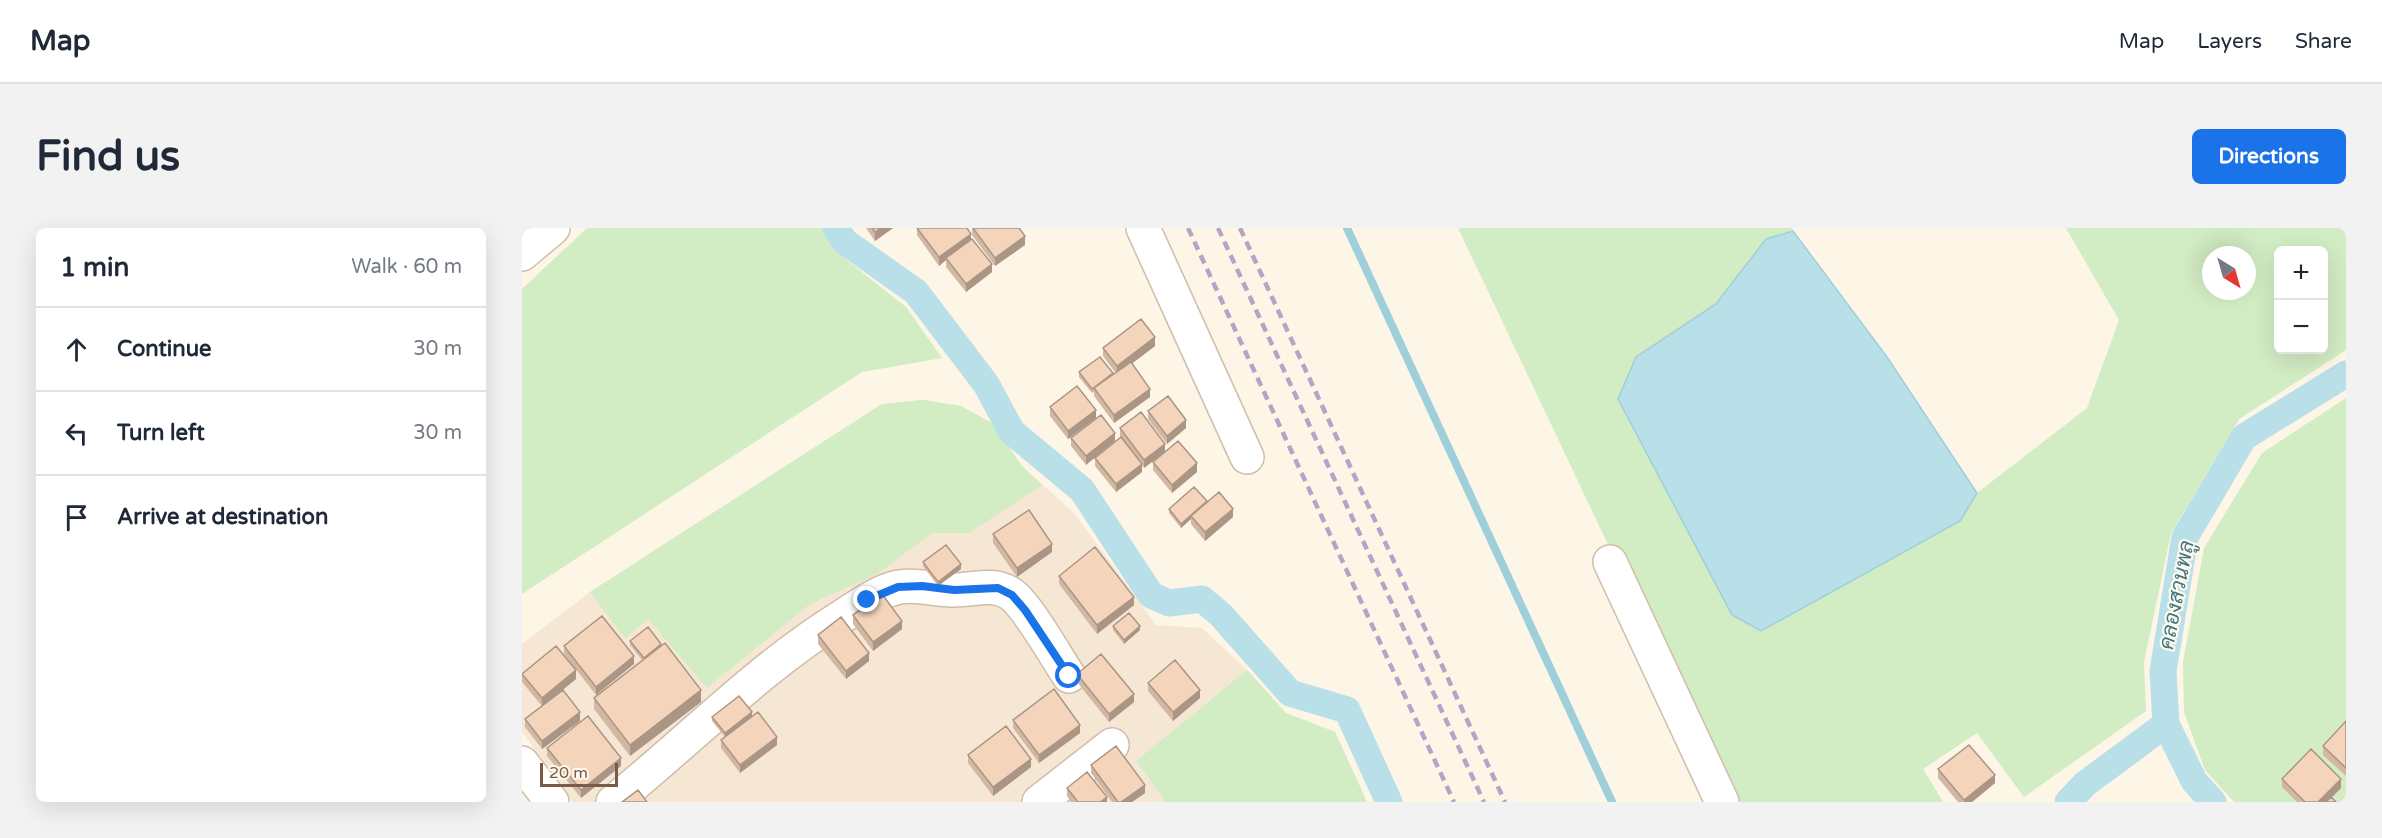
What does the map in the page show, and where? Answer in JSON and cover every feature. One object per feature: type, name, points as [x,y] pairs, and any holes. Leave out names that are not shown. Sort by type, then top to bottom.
[{"type":"street","points":[[522,254],[553,228]]},
{"type":"street","points":[[1143,228],[1247,457]]},
{"type":"street","points":[[1610,562],[1722,802]]},
{"type":"street","points":[[613,802],[761,675],[818,631],[867,600],[898,587],[922,586],[954,590],[998,588],[1012,595],[1025,610],[1069,676]]},
{"type":"street","points":[[1040,802],[1112,745]]},
{"type":"street","points":[[522,764],[552,802]]},
{"type":"shaded area","points":[[923,400],[961,406],[992,423],[1022,466],[1075,514],[1156,625],[1202,628],[1247,670],[1286,713],[1335,732],[1367,802],[573,802],[522,732],[522,644],[590,592],[882,404]]},
{"type":"green space","points":[[587,228],[822,228],[838,253],[906,307],[942,358],[862,372],[522,594],[522,289]]},
{"type":"green space","points":[[1458,228],[1792,228],[1793,231],[1766,239],[1716,304],[1636,357],[1761,631],[1960,521],[1977,493],[2087,408],[2119,320],[2066,228],[2346,228],[2346,350],[2239,419],[2171,533],[2144,662],[2146,711],[2024,797],[1977,733],[1923,769],[1943,802],[1730,802]]},
{"type":"green space","points":[[2346,398],[2346,802],[2234,802],[2205,770],[2184,712],[2183,662],[2204,548],[2262,453]]},
{"type":"green space","points":[[923,400],[961,406],[992,423],[1022,466],[1042,485],[969,533],[932,533],[877,574],[810,604],[707,688],[648,619],[625,638],[590,592],[882,404]]},
{"type":"green space","points":[[1247,670],[1286,713],[1335,732],[1367,802],[1166,802],[1136,761]]},
{"type":"water","points":[[1793,231],[1887,357],[1977,493],[1960,521],[1761,631],[1732,615],[1618,399],[1636,357],[1716,304],[1766,239]]},
{"type":"building","points":[[917,228],[967,228],[971,234],[939,257]]},
{"type":"building","points":[[973,228],[1019,228],[1025,236],[995,258]]},
{"type":"building","points":[[972,239],[992,264],[966,284],[946,258]]},
{"type":"building","points":[[1141,319],[1155,337],[1117,366],[1103,348]]},
{"type":"building","points":[[1100,357],[1113,373],[1092,389],[1079,372]]},
{"type":"building","points":[[1131,362],[1150,389],[1114,415],[1094,388]]},
{"type":"building","points":[[1077,386],[1096,410],[1068,431],[1050,407]]},
{"type":"building","points":[[1168,396],[1186,420],[1167,436],[1148,411]]},
{"type":"building","points":[[1141,412],[1165,444],[1144,460],[1120,428]]},
{"type":"building","points":[[1101,415],[1115,433],[1086,456],[1071,438]]},
{"type":"building","points":[[1121,437],[1142,464],[1116,484],[1095,458]]},
{"type":"building","points":[[1178,441],[1197,463],[1172,485],[1153,462]]},
{"type":"building","points":[[1194,487],[1207,501],[1181,524],[1169,509]]},
{"type":"building","points":[[1219,492],[1233,509],[1205,532],[1191,516]]},
{"type":"building","points":[[1029,510],[1052,544],[1017,568],[993,534]]},
{"type":"building","points":[[946,545],[961,564],[938,582],[923,562]]},
{"type":"building","points":[[1095,547],[1134,597],[1097,625],[1059,576]]},
{"type":"building","points":[[882,594],[902,621],[873,642],[853,615]]},
{"type":"building","points":[[1129,613],[1140,626],[1124,640],[1113,626]]},
{"type":"building","points":[[602,616],[634,656],[596,687],[564,646]]},
{"type":"building","points":[[841,617],[869,653],[846,671],[818,635]]},
{"type":"building","points":[[648,627],[661,644],[644,658],[630,641]]},
{"type":"building","points":[[665,643],[701,690],[630,745],[594,698]]},
{"type":"building","points":[[556,646],[576,670],[542,698],[522,674]]},
{"type":"building","points":[[1101,654],[1134,694],[1109,714],[1077,674]]},
{"type":"building","points":[[1175,660],[1200,690],[1173,712],[1148,683]]},
{"type":"building","points":[[1054,689],[1080,725],[1039,755],[1013,720]]},
{"type":"building","points":[[563,690],[580,712],[542,741],[525,719]]},
{"type":"building","points":[[739,696],[752,712],[725,733],[712,717]]},
{"type":"building","points":[[758,712],[777,737],[740,765],[721,740]]},
{"type":"building","points":[[588,716],[621,758],[581,790],[547,748]]},
{"type":"building","points":[[2346,721],[2346,768],[2323,746]]},
{"type":"building","points":[[1006,726],[1031,759],[993,787],[968,755]]},
{"type":"building","points":[[1969,745],[1995,775],[1964,800],[1938,769]]},
{"type":"building","points":[[1116,746],[1145,785],[1121,802],[1118,802],[1091,765]]},
{"type":"building","points":[[2311,749],[2341,779],[2318,802],[2305,802],[2282,779]]},
{"type":"building","points":[[1087,772],[1107,797],[1100,802],[1078,802],[1067,788]]},
{"type":"building","points":[[638,790],[647,802],[622,802]]},
{"type":"building","points":[[2331,797],[2336,802],[2326,802]]},
{"type":"waterway","points":[[836,228],[844,241],[916,292],[986,384],[1012,432],[1082,490],[1151,595],[1169,603],[1202,599],[1221,615],[1290,693],[1347,710],[1389,802]]},
{"type":"waterway","points":[[1347,228],[1612,802]]},
{"type":"waterway","name":"คลองสวนพลู","points":[[2213,802],[2194,781],[2166,724],[2163,671],[2185,537],[2244,437],[2346,374]]},
{"type":"waterway","points":[[2068,802],[2085,784],[2166,724]]},
{"type":"railway","points":[[1188,228],[1454,802]]},
{"type":"railway","points":[[1218,228],[1484,802]]},
{"type":"railway","points":[[1240,228],[1505,802]]},
{"type":"route","points":[[867,600],[898,587],[922,586],[954,590],[977,587],[998,588],[1012,595],[1025,610],[1069,676]]}]
